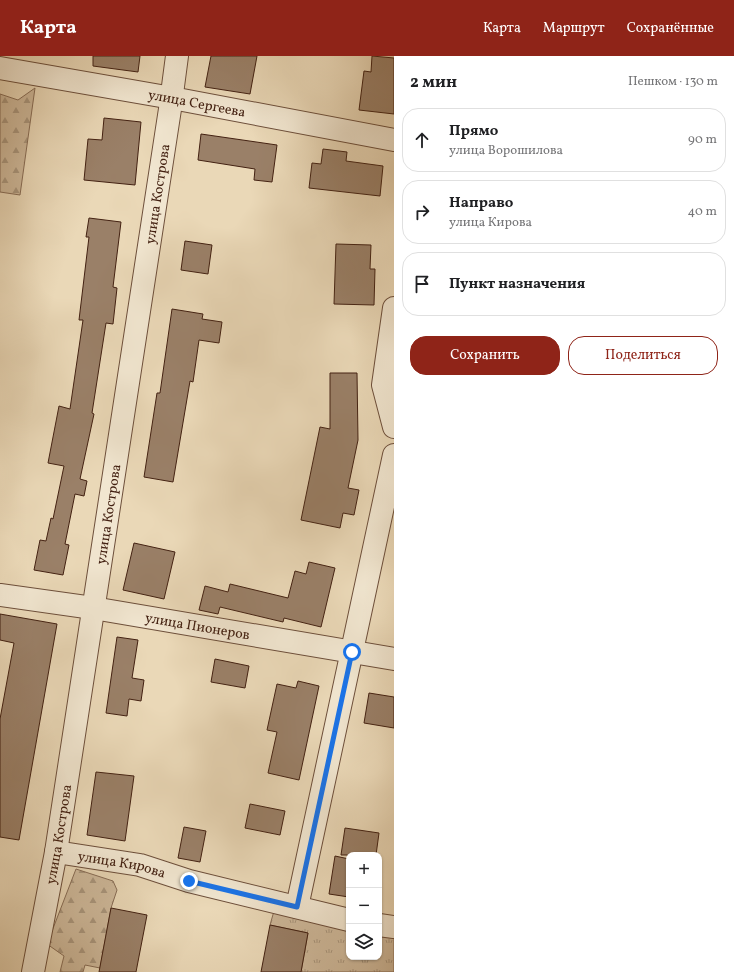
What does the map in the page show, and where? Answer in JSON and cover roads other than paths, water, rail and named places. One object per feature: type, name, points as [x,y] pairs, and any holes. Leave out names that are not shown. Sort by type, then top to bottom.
[{"type":"street","name":"улица Кострова","points":[[33,972],[56,852],[172,98],[177,56]]},
{"type":"street","name":"улица Сергеева","points":[[0,68],[172,98],[394,140]]},
{"type":"street","points":[[393,416],[383,386],[394,308]]},
{"type":"street","points":[[297,907],[394,455]]},
{"type":"street","name":"улица Пионеров","points":[[0,595],[93,608],[394,659]]},
{"type":"street","name":"улица Кирова","points":[[56,852],[140,865],[189,881],[346,919]]},
{"type":"street","points":[[382,925],[394,927]]}]
